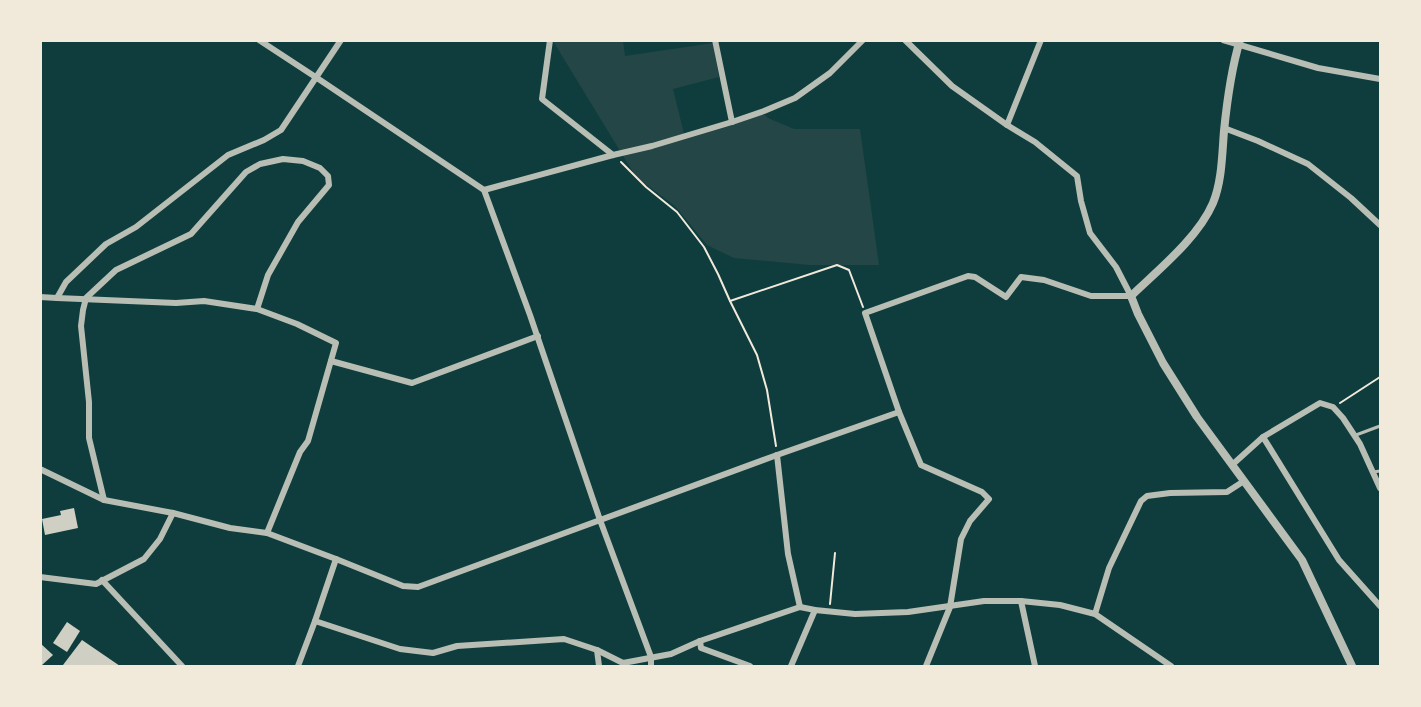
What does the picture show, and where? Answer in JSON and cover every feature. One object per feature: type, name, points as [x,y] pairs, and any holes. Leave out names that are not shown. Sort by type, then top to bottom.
[{"type":"street","points":[[259,40],[484,190],[538,336],[600,520],[651,657],[651,666]]},
{"type":"street","points":[[57,298],[66,282],[106,244],[136,228],[228,155],[281,130],[341,40]]},
{"type":"street","points":[[550,40],[542,99],[613,155]]},
{"type":"street","points":[[715,40],[732,122]]},
{"type":"street","points":[[484,190],[652,146],[764,111],[795,98],[830,73],[863,40]]},
{"type":"street","points":[[906,40],[952,86],[1035,142],[1077,176],[1090,233],[1116,267],[1163,363],[1197,417],[1302,560],[1352,666]]},
{"type":"street","points":[[1007,125],[1041,40]]},
{"type":"street","points":[[1223,40],[1318,68],[1380,79]]},
{"type":"street","points":[[926,666],[950,607],[961,539],[970,521],[989,499],[982,492],[921,465],[898,412],[865,313],[968,276],[975,277],[1006,297],[1021,277],[1044,280],[1091,296],[1131,296],[1189,240],[1213,202],[1219,185],[1229,89],[1239,43]]},
{"type":"street","points":[[1224,128],[1308,164],[1351,198],[1380,225]]},
{"type":"street","points":[[104,500],[89,438],[89,402],[81,326],[86,298],[116,270],[191,234],[246,172],[260,164],[283,159],[303,161],[320,168],[328,176],[329,185],[298,222],[268,275],[257,309]]},
{"type":"street","points":[[40,297],[176,303],[204,301],[257,309],[297,324],[336,343],[308,441],[300,452],[267,533]]},
{"type":"street","points":[[331,361],[412,383],[538,336]]},
{"type":"street","points":[[1232,465],[1263,437],[1320,403],[1333,407],[1343,418],[1377,472],[1380,488]]},
{"type":"street","points":[[40,469],[104,500],[173,513],[230,528],[267,533],[403,586],[418,587],[898,412]]},
{"type":"street","points":[[1263,437],[1339,560],[1380,606]]},
{"type":"street","points":[[777,455],[788,554],[800,607]]},
{"type":"street","points":[[1095,614],[1109,568],[1141,501],[1147,496],[1170,493],[1227,492],[1244,481]]},
{"type":"street","points":[[40,577],[96,584],[144,559],[160,539],[173,513]]},
{"type":"street","points":[[298,666],[336,558]]},
{"type":"street","points":[[102,580],[182,666]]},
{"type":"street","points":[[315,621],[400,649],[433,653],[457,646],[564,639],[597,650],[623,663],[670,654],[700,641],[800,607],[855,614],[908,612],[984,601],[1021,601],[1060,605],[1095,614],[1171,666]]},
{"type":"street","points":[[1021,601],[1035,666]]},
{"type":"street","points":[[791,666],[815,610]]},
{"type":"street","points":[[700,641],[701,648],[750,666]]},
{"type":"street","points":[[597,650],[599,666]]},
{"type":"lane","points":[[1354,436],[1380,426]]},
{"type":"path","points":[[613,155],[646,187],[677,212],[704,247],[756,355],[767,390],[777,455]]},
{"type":"path","points":[[730,302],[837,265],[849,270],[865,313]]},
{"type":"path","points":[[1333,407],[1380,377]]},
{"type":"path","points":[[829,611],[835,553]]},
{"type":"shaded area","points":[[553,41],[623,41],[625,56],[713,43],[719,77],[673,89],[685,138],[764,114],[794,129],[860,129],[879,265],[809,265],[734,258],[707,245],[675,206],[636,177]]},
{"type":"building","points":[[74,508],[78,528],[45,535],[42,519],[61,515],[60,511]]},
{"type":"building","points":[[67,622],[80,631],[67,652],[53,643]]},
{"type":"building","points":[[82,640],[120,666],[63,665]]},
{"type":"building","points":[[40,643],[53,655],[41,666],[40,666]]}]
